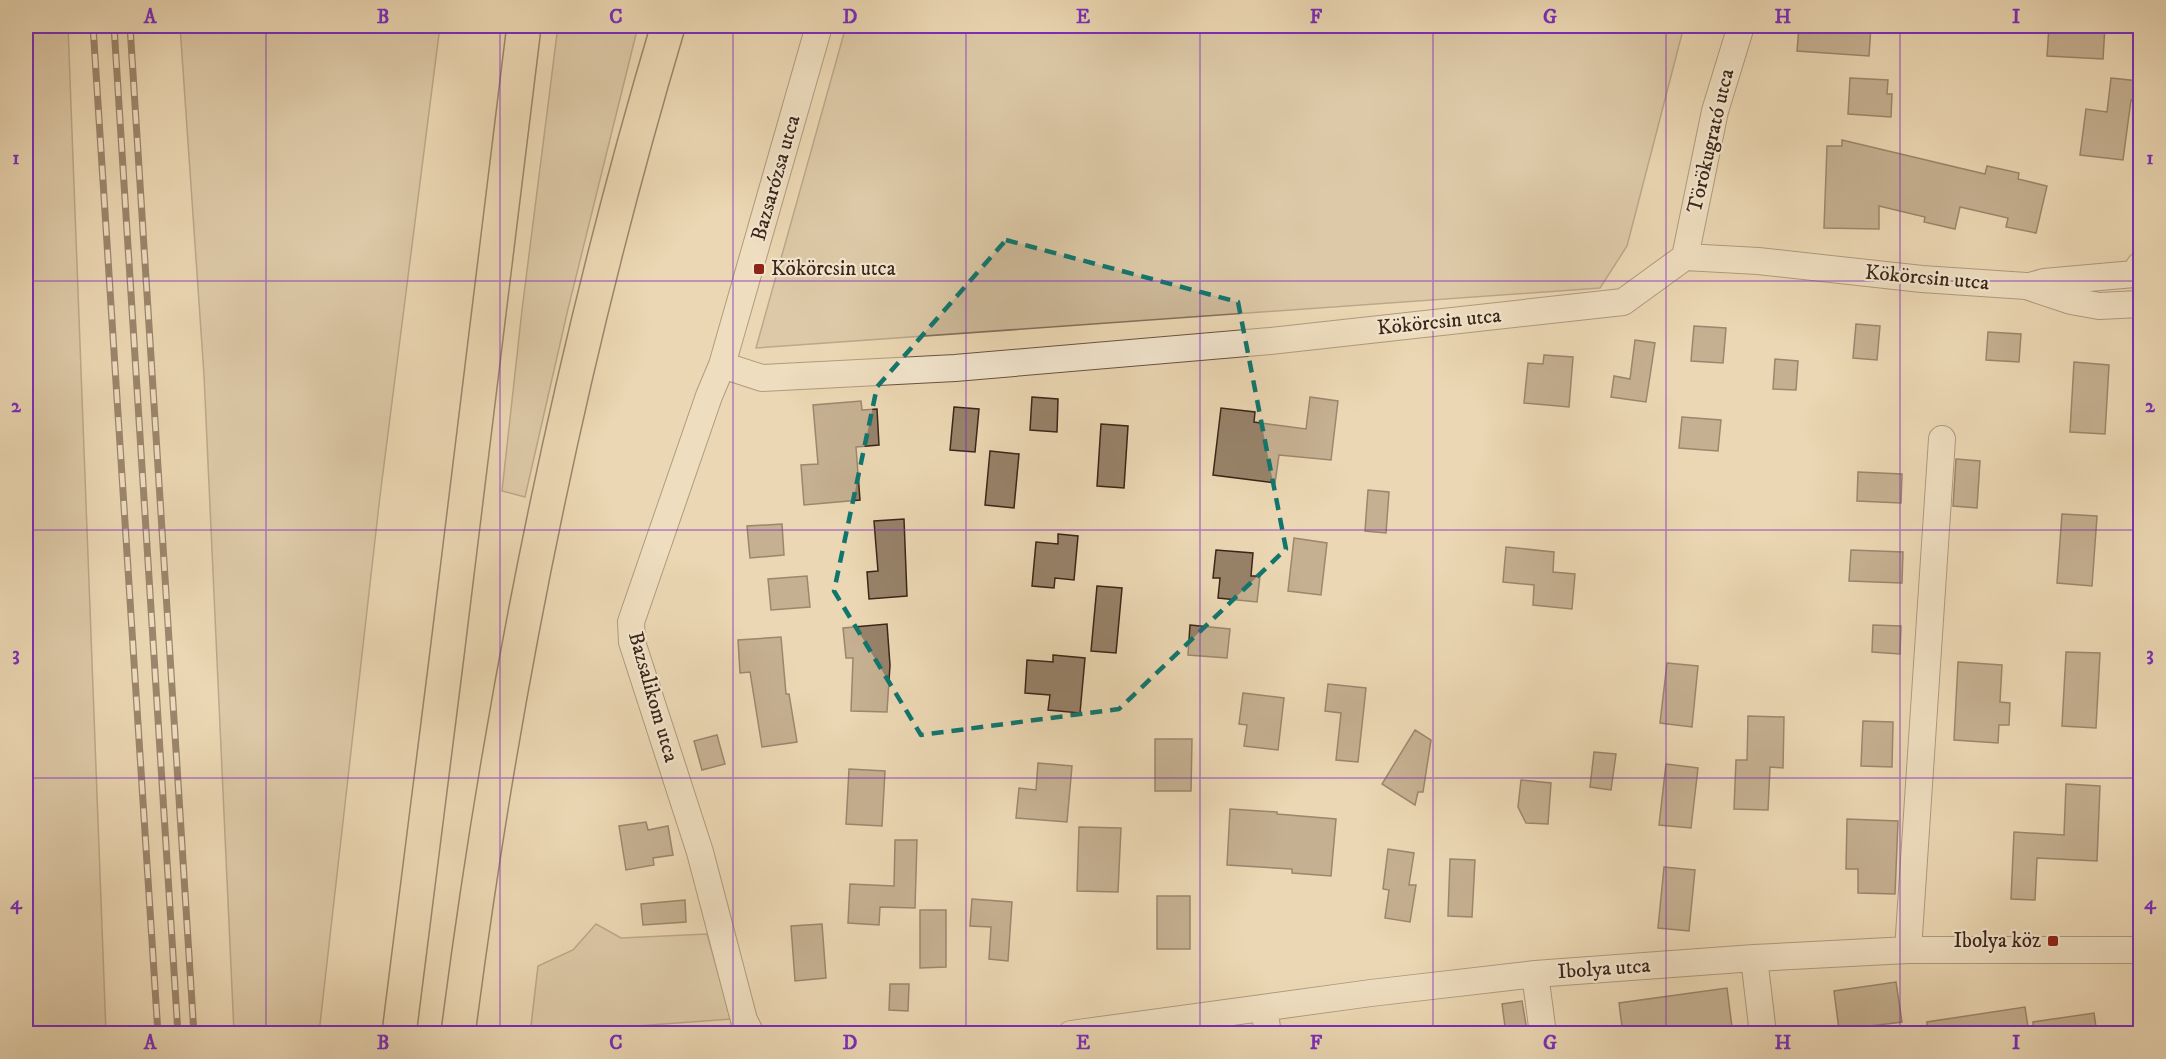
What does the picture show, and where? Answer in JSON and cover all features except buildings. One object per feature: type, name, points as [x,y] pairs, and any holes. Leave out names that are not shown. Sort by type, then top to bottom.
[{"type":"highway","points":[[399,1034],[524,26]]},
{"type":"highway","points":[[458,1034],[504,723],[567,408],[636,133],[668,26]]},
{"type":"street","name":"Bazsarózsa utca","points":[[722,365],[819,26]]},
{"type":"street","name":"Törökugrató utca","points":[[1685,258],[1714,111],[1741,26]]},
{"type":"street","name":"Kökörcsin utca","points":[[722,365],[762,378],[955,368],[1270,341],[1623,302],[1685,258],[1758,261],[1922,279],[2026,286],[2071,301],[2099,306],[2140,304]]},
{"type":"street","points":[[2026,286],[2044,282],[2134,274],[2140,265]]},
{"type":"street","name":"Bazsalikom utca","points":[[722,365],[709,396],[631,622],[632,642],[700,852],[744,1020],[751,1034]]},
{"type":"street","points":[[1908,950],[1942,439]]},
{"type":"street","name":"Ibolya utca","points":[[1071,1034],[1371,993],[1534,975],[1754,958],[1908,950],[2140,950]]},
{"type":"street","points":[[1754,958],[1763,1034]]},
{"type":"street","points":[[1534,975],[1543,1034]]},
{"type":"street","points":[[1264,1008],[1268,1034]]},
{"type":"highlighted area","points":[[1006,240],[1238,302],[1286,549],[1119,709],[921,735],[834,591],[877,387]]},
{"type":"shaded area","points":[[26,26],[68,26],[106,1033],[26,1033]]},
{"type":"shaded area","points":[[180,26],[440,26],[380,496],[319,1033],[234,1033],[204,375]]},
{"type":"shaded area","points":[[558,26],[638,26],[568,309],[525,497],[502,491]]},
{"type":"shaded area","points":[[846,26],[1684,26],[1627,246],[1600,288],[756,348]]},
{"type":"shaded area","points":[[596,924],[621,938],[707,934],[731,1019],[530,1034],[538,966],[573,950]]},
{"type":"railway","points":[[93,26],[158,1034]]},
{"type":"railway","points":[[114,26],[178,1034]]},
{"type":"railway","points":[[130,26],[194,1034]]},
{"type":"place","name":"Kökörcsin utca","points":[[759,269]]},
{"type":"place","name":"Ibolya köz","points":[[2053,941]]}]
